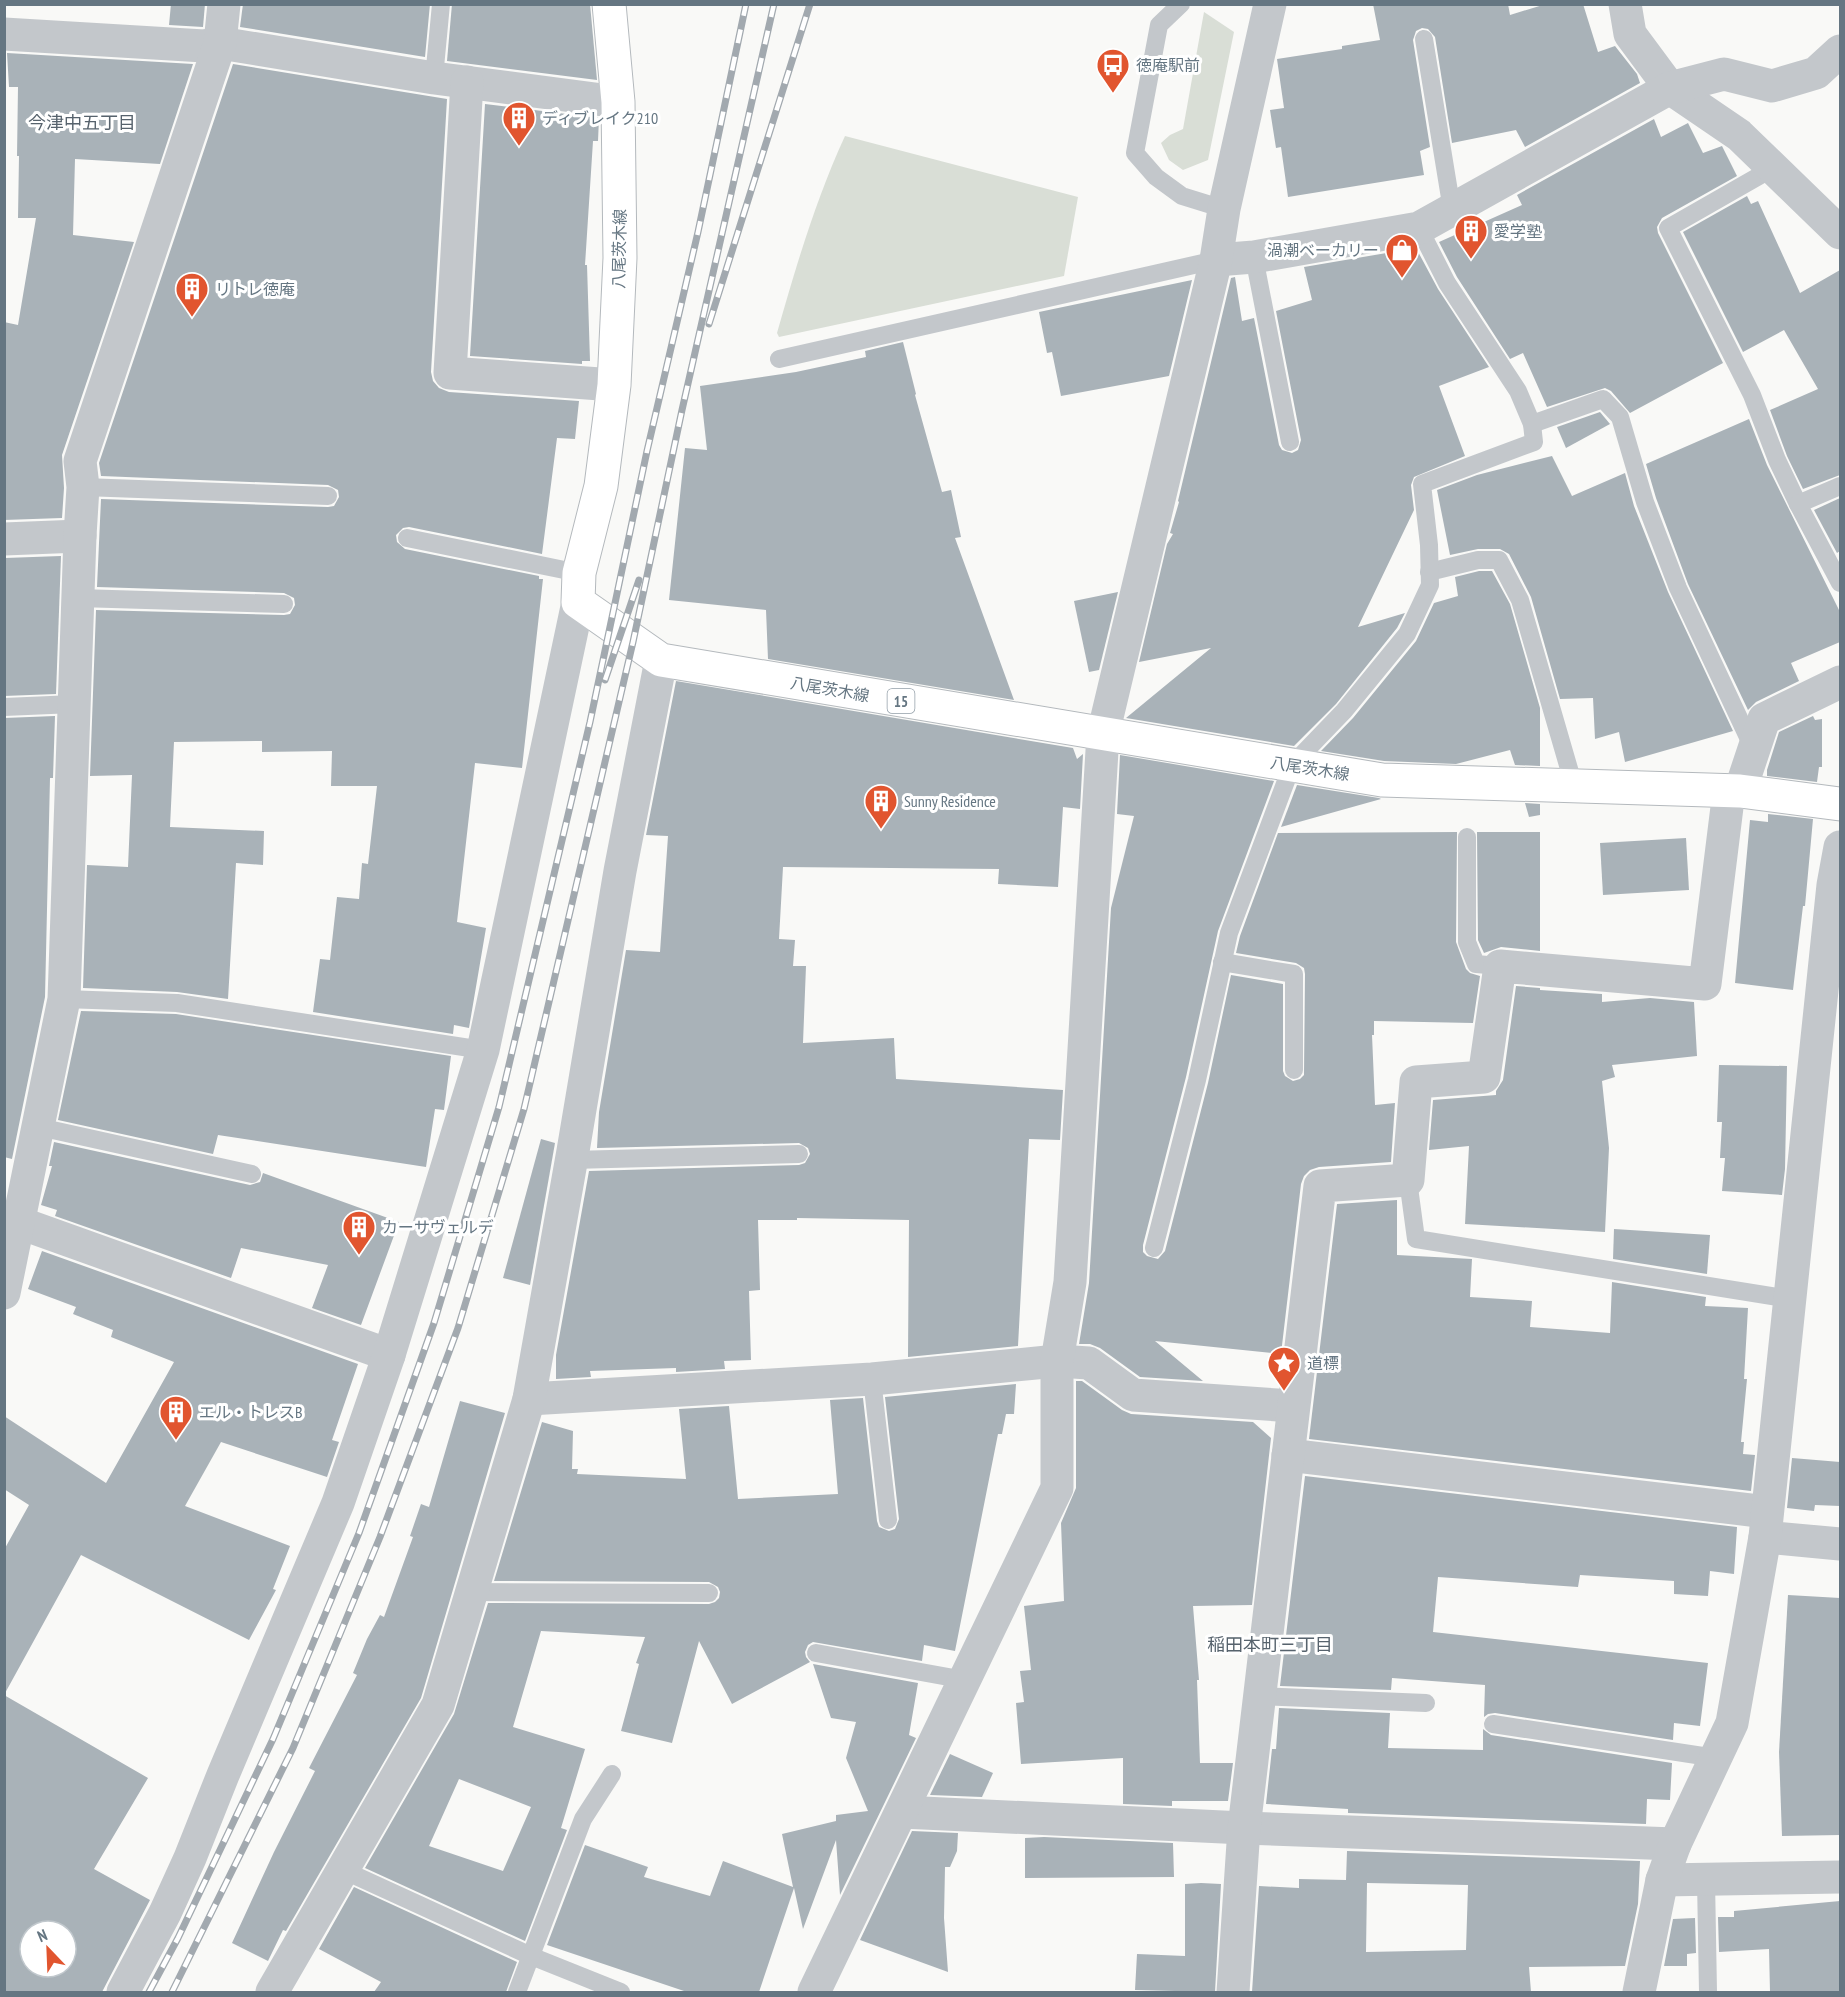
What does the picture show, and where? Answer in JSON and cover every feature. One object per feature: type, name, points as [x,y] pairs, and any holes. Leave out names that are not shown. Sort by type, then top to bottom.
[{"type":"main road","name":"八尾茨木線","points":[[609,4],[618,102],[620,258],[614,385],[601,486],[579,588],[661,660],[1382,780],[1735,791],[1840,804]]},
{"type":"street","points":[[4,1293],[64,999],[83,487],[80,461],[220,43],[224,4]]},
{"type":"street","points":[[1625,4],[1630,34],[1670,88],[1738,135],[1840,233]]},
{"type":"street","points":[[814,1992],[1057,1488],[1057,1361],[1070,1282],[1103,734],[1216,260],[1263,7]]},
{"type":"street","points":[[4,34],[204,46],[220,43],[434,78],[618,102]]},
{"type":"street","points":[[1216,260],[1254,257],[1419,228],[1670,88],[1724,74],[1772,86],[1816,73],[1840,51]]},
{"type":"street","points":[[467,82],[450,373],[614,385]]},
{"type":"street","points":[[4,539],[80,536]]},
{"type":"street","points":[[123,1992],[190,1858],[223,1774],[338,1503],[389,1355],[483,1050],[579,588]]},
{"type":"street","points":[[272,1992],[438,1705],[529,1399],[620,871],[661,660]]},
{"type":"street","points":[[1233,1992],[1244,1828],[1320,1186],[1408,1180],[1416,1082],[1484,1077],[1500,966],[1705,984],[1735,791],[1754,750],[1764,719],[1840,682]]},
{"type":"street","points":[[1639,1992],[1662,1880],[1675,1844],[1732,1723],[1766,1524],[1833,885],[1840,847]]},
{"type":"street","points":[[20,1223],[389,1355]]},
{"type":"street","points":[[529,1399],[872,1379],[1057,1361],[1089,1363],[1133,1395],[1293,1407]]},
{"type":"street","points":[[1288,1455],[1766,1524],[1840,1544]]},
{"type":"street","points":[[902,1812],[1244,1828],[1675,1844]]},
{"type":"street","points":[[1662,1880],[1840,1877]]},
{"type":"lane","points":[[434,78],[441,4]]},
{"type":"lane","points":[[1181,4],[1159,25],[1135,153],[1156,177],[1182,196],[1224,209]]},
{"type":"lane","points":[[1424,39],[1452,210]]},
{"type":"lane","points":[[1773,168],[1668,228],[1752,395],[1777,460],[1798,504],[1840,583]]},
{"type":"lane","points":[[1154,1248],[1197,1080],[1229,933],[1292,765],[1344,711],[1407,634],[1430,585],[1429,545],[1422,484],[1533,442],[1532,424],[1518,391],[1447,283],[1419,228]]},
{"type":"lane","points":[[1254,257],[1290,441]]},
{"type":"lane","points":[[779,359],[1216,260]]},
{"type":"lane","points":[[1532,424],[1603,399],[1620,417],[1645,502],[1678,588],[1754,750]]},
{"type":"lane","points":[[1798,504],[1840,486]]},
{"type":"lane","points":[[83,487],[328,496]]},
{"type":"lane","points":[[407,538],[579,588]]},
{"type":"lane","points":[[1429,572],[1478,560],[1499,560],[1520,600],[1574,786]]},
{"type":"lane","points":[[78,598],[285,604]]},
{"type":"lane","points":[[4,707],[74,704]]},
{"type":"lane","points":[[1467,837],[1467,942],[1476,964],[1500,966]]},
{"type":"lane","points":[[1222,962],[1294,974],[1294,1070]]},
{"type":"lane","points":[[64,999],[177,1003],[483,1050]]},
{"type":"lane","points":[[39,1127],[252,1174]]},
{"type":"lane","points":[[572,1160],[799,1154]]},
{"type":"lane","points":[[1408,1180],[1416,1239],[1790,1299]]},
{"type":"lane","points":[[872,1379],[888,1520]]},
{"type":"lane","points":[[471,1592],[709,1593]]},
{"type":"lane","points":[[816,1653],[965,1680]]},
{"type":"lane","points":[[1259,1696],[1426,1703]]},
{"type":"lane","points":[[1493,1724],[1716,1758]]},
{"type":"lane","points":[[517,1992],[583,1819],[612,1774]]},
{"type":"lane","points":[[343,1870],[531,1956],[621,1992]]},
{"type":"lane","points":[[1706,1880],[1707,1992]]},
{"type":"shaded area","points":[[1204,12],[1234,32],[1208,160],[1183,170],[1169,160],[1161,143],[1170,135],[1183,129]]},
{"type":"shaded area","points":[[845,136],[1078,197],[1064,276],[779,337],[777,333],[807,233]]},
{"type":"building","points":[[171,4],[205,4],[203,27],[169,25]]},
{"type":"building","points":[[243,4],[430,4],[425,57],[240,27]]},
{"type":"building","points":[[452,4],[590,4],[597,80],[447,61]]},
{"type":"building","points":[[1373,4],[1508,4],[1510,15],[1546,4],[1583,4],[1598,52],[1615,46],[1637,74],[1640,83],[1525,147],[1516,130],[1452,143],[1435,37],[1428,29],[1422,28],[1416,31],[1413,40],[1430,147],[1420,151],[1424,175],[1288,197],[1281,147],[1276,148],[1270,110],[1284,108],[1277,59],[1342,49],[1342,46],[1380,40]]},
{"type":"building","points":[[7,53],[193,64],[160,164],[75,159],[73,235],[134,242],[62,455],[64,488],[62,518],[4,520],[4,322],[18,325],[36,218],[18,218],[18,87],[9,87]]},
{"type":"building","points":[[233,64],[447,99],[431,372],[433,381],[439,388],[449,392],[579,401],[575,439],[557,438],[542,554],[409,527],[403,528],[396,535],[397,542],[405,549],[539,576],[539,579],[543,579],[522,768],[475,763],[457,922],[486,928],[469,1028],[454,1025],[453,1034],[313,1012],[320,959],[330,960],[337,897],[359,899],[362,863],[368,864],[377,786],[331,786],[332,751],[262,752],[262,741],[174,742],[170,827],[264,831],[263,865],[236,863],[228,999],[177,992],[83,988],[87,865],[128,867],[132,775],[90,776],[96,610],[284,615],[290,614],[295,605],[294,598],[284,593],[97,587],[101,499],[328,507],[334,506],[339,497],[338,490],[328,485],[101,476],[99,463]]},
{"type":"building","points":[[485,104],[599,118],[598,141],[593,141],[585,265],[587,265],[590,361],[582,361],[582,364],[470,356]]},
{"type":"building","points":[[1654,119],[1661,137],[1688,123],[1703,153],[1722,146],[1737,176],[1662,218],[1657,227],[1723,363],[1630,413],[1611,391],[1605,388],[1547,407],[1523,353],[1510,359],[1457,277],[1439,242],[1522,205],[1517,195]]},
{"type":"building","points":[[1747,196],[1751,204],[1758,201],[1800,293],[1840,270],[1840,475],[1803,489],[1787,456],[1770,410],[1818,389],[1784,330],[1743,352],[1683,232]]},
{"type":"building","points":[[1416,248],[1438,289],[1489,367],[1439,386],[1465,456],[1414,477],[1411,485],[1414,510],[1358,627],[1405,613],[1397,628],[1336,704],[1294,746],[1126,718],[1211,648],[1139,662],[1167,544],[1173,534],[1170,533],[1231,278],[1235,277],[1242,321],[1254,318],[1279,445],[1282,450],[1292,453],[1298,450],[1301,440],[1276,311],[1312,300],[1304,267]]},
{"type":"building","points":[[1192,280],[1169,376],[1061,396],[1052,352],[1047,353],[1039,312]]},
{"type":"building","points":[[903,342],[942,492],[951,490],[961,537],[955,538],[1014,700],[768,659],[766,610],[669,600],[685,448],[707,450],[700,386],[796,372],[866,357],[865,351]]},
{"type":"building","points":[[1600,412],[1610,424],[1566,448],[1557,427]]},
{"type":"building","points":[[1749,419],[1767,465],[1840,612],[1840,642],[1791,663],[1799,681],[1756,702],[1748,710],[1688,584],[1646,464]]},
{"type":"building","points":[[1552,456],[1572,496],[1625,473],[1634,506],[1668,592],[1733,731],[1625,762],[1619,732],[1595,739],[1593,698],[1560,699],[1531,597],[1509,554],[1500,549],[1478,549],[1450,555],[1437,490],[1477,475]]},
{"type":"building","points":[[1840,498],[1840,551],[1837,553],[1814,510]]},
{"type":"building","points":[[61,556],[56,694],[4,696],[5,558]]},
{"type":"building","points":[[1479,571],[1492,571],[1510,604],[1540,708],[1540,766],[1515,765],[1510,750],[1456,764],[1384,761],[1321,751],[1353,718],[1416,641],[1434,603],[1458,596],[1455,577]]},
{"type":"building","points":[[1118,592],[1099,670],[1089,672],[1074,601]]},
{"type":"building","points":[[676,681],[1073,748],[1077,759],[1083,754],[1080,809],[1063,807],[1058,887],[998,884],[999,869],[783,867],[779,939],[795,940],[793,966],[806,966],[803,1043],[894,1038],[896,1079],[1063,1090],[1060,1140],[1029,1139],[1018,1346],[908,1357],[909,1220],[797,1218],[797,1220],[758,1220],[760,1290],[749,1291],[751,1360],[724,1361],[725,1369],[676,1372],[676,1368],[590,1371],[591,1377],[556,1379],[556,1355],[589,1171],[799,1165],[805,1163],[810,1154],[808,1148],[799,1143],[597,1148],[599,1112],[626,950],[660,952],[668,836],[646,835]]},
{"type":"building","points":[[55,716],[53,778],[50,778],[45,997],[12,1159],[4,1157],[4,718]]},
{"type":"building","points":[[1813,716],[1815,720],[1822,719],[1822,767],[1819,767],[1817,782],[1767,776],[1779,732]]},
{"type":"building","points":[[1120,755],[1274,781],[1218,931],[1186,1077],[1143,1245],[1143,1252],[1147,1256],[1158,1259],[1165,1251],[1208,1083],[1231,975],[1283,984],[1283,1071],[1285,1076],[1293,1081],[1304,1075],[1304,968],[1296,963],[1236,953],[1240,936],[1278,833],[1457,832],[1456,942],[1466,969],[1480,976],[1473,1023],[1374,1021],[1374,1035],[1372,1035],[1375,1105],[1395,1103],[1391,1162],[1319,1167],[1310,1170],[1304,1176],[1301,1184],[1281,1354],[1155,1341],[1203,1381],[1140,1377],[1100,1348],[1090,1344],[1079,1344],[1089,1283],[1111,908],[1134,816],[1117,814]]},
{"type":"building","points":[[1297,785],[1379,798],[1381,799],[1281,827]]},
{"type":"building","points":[[1525,803],[1540,804],[1540,815],[1529,817]]},
{"type":"building","points":[[1768,814],[1813,819],[1805,906],[1803,906],[1793,990],[1735,983],[1750,820],[1768,822]]},
{"type":"building","points":[[1477,832],[1540,832],[1540,951],[1501,947],[1484,953],[1478,940]]},
{"type":"building","points":[[1686,838],[1689,890],[1603,895],[1600,843]]},
{"type":"building","points":[[1516,986],[1602,994],[1602,1002],[1650,998],[1694,1002],[1697,1056],[1612,1065],[1615,1077],[1602,1081],[1609,1148],[1605,1232],[1465,1224],[1469,1146],[1429,1150],[1433,1100],[1496,1095],[1503,1080]]},
{"type":"building","points":[[81,1011],[176,1014],[451,1056],[444,1110],[435,1109],[426,1167],[218,1135],[213,1154],[58,1120]]},
{"type":"building","points":[[1719,1065],[1787,1066],[1785,1169],[1782,1195],[1722,1191],[1725,1158],[1720,1158],[1722,1122],[1717,1122]]},
{"type":"building","points":[[541,1139],[555,1143],[530,1285],[503,1278]]},
{"type":"building","points":[[54,1142],[250,1185],[260,1182],[263,1173],[399,1222],[361,1325],[312,1308],[328,1265],[241,1248],[231,1278],[55,1216],[57,1210],[41,1205],[52,1166],[49,1166]]},
{"type":"building","points":[[1397,1200],[1397,1255],[1472,1259],[1470,1297],[1532,1301],[1530,1327],[1610,1333],[1612,1282],[1706,1297],[1705,1306],[1748,1308],[1744,1379],[1747,1379],[1741,1442],[1744,1442],[1743,1454],[1755,1455],[1751,1491],[1309,1439],[1337,1204]]},
{"type":"building","points":[[1614,1229],[1710,1235],[1707,1274],[1613,1259]]},
{"type":"building","points":[[42,1251],[358,1364],[332,1440],[339,1442],[327,1477],[221,1442],[185,1506],[290,1546],[273,1589],[276,1590],[249,1640],[81,1555],[4,1695],[4,1550],[29,1505],[4,1489],[4,1416],[106,1483],[174,1362],[111,1337],[113,1330],[73,1314],[76,1307],[28,1289]]},
{"type":"building","points":[[1076,1381],[1082,1381],[1131,1414],[1253,1422],[1271,1438],[1252,1605],[1193,1606],[1199,1680],[1197,1680],[1200,1763],[1233,1763],[1228,1801],[1172,1801],[1172,1806],[1123,1804],[1123,1758],[1021,1764],[1016,1703],[1024,1702],[1020,1671],[1031,1670],[1024,1606],[1064,1601],[1061,1523],[1076,1488]]},
{"type":"building","points":[[1016,1384],[1014,1414],[1006,1414],[1002,1434],[998,1434],[955,1651],[924,1645],[922,1661],[813,1642],[808,1645],[805,1652],[810,1662],[732,1704],[699,1641],[672,1743],[621,1731],[639,1664],[636,1663],[645,1637],[541,1631],[513,1727],[585,1749],[561,1828],[567,1830],[525,1941],[365,1868],[454,1714],[488,1603],[709,1604],[719,1598],[718,1587],[709,1582],[494,1581],[542,1422],[573,1431],[572,1469],[578,1469],[577,1474],[686,1479],[679,1409],[729,1406],[738,1499],[838,1494],[830,1400],[863,1398],[877,1521],[879,1527],[889,1531],[895,1529],[899,1519],[885,1397]],"holes":[[[459,1779],[531,1807],[503,1871],[429,1846]]]},
{"type":"building","points":[[460,1401],[505,1413],[421,1698],[286,1931],[283,1930],[268,1961],[232,1943],[315,1771],[309,1768],[357,1675],[353,1673],[367,1639],[380,1615],[384,1617],[413,1537],[410,1536],[421,1504],[429,1507]]},
{"type":"building","points":[[1792,1458],[1840,1462],[1840,1506],[1815,1505],[1814,1511],[1787,1508]]},
{"type":"building","points":[[1305,1476],[1737,1527],[1734,1574],[1710,1571],[1708,1596],[1674,1594],[1674,1581],[1580,1575],[1578,1587],[1438,1577],[1433,1632],[1708,1663],[1700,1726],[1674,1723],[1673,1740],[1495,1713],[1484,1717],[1485,1685],[1392,1678],[1391,1690],[1280,1686]]},
{"type":"building","points":[[1788,1595],[1840,1598],[1840,1835],[1782,1836],[1779,1752]]},
{"type":"building","points":[[813,1664],[918,1683],[909,1735],[916,1738],[840,1895],[836,1840],[803,1929],[794,1888],[759,1992],[687,1992],[547,1945],[585,1845],[648,1867],[644,1877],[710,1896],[723,1861],[793,1887],[782,1834],[836,1821],[836,1815],[868,1811],[846,1758],[856,1722],[831,1718]]},
{"type":"building","points":[[4,1695],[148,1778],[94,1869],[150,1900],[102,1992],[4,1992]]},
{"type":"building","points":[[1279,1708],[1390,1713],[1388,1748],[1483,1750],[1483,1729],[1491,1735],[1672,1763],[1670,1800],[1647,1799],[1646,1824],[1348,1813],[1348,1809],[1266,1804],[1272,1749],[1276,1749]]},
{"type":"building","points":[[950,1754],[993,1773],[982,1797],[930,1795]]},
{"type":"building","points":[[912,1831],[958,1833],[957,1851],[950,1867],[945,1867],[944,1918],[948,1972],[860,1940]]},
{"type":"building","points":[[1025,1838],[1173,1843],[1174,1877],[1025,1878]]},
{"type":"building","points":[[1347,1851],[1640,1861],[1638,1904],[1625,1966],[1529,1967],[1531,1992],[1252,1992],[1259,1886],[1299,1888],[1299,1879],[1346,1880]],"holes":[[[1367,1883],[1468,1885],[1466,1950],[1366,1952]]]},
{"type":"building","points":[[1185,1884],[1221,1884],[1215,1992],[1135,1990],[1137,1954],[1185,1956]]},
{"type":"building","points":[[354,1887],[517,1962],[506,1992],[374,1992],[381,1982],[319,1949]]},
{"type":"building","points":[[1840,1901],[1840,1992],[1770,1992],[1769,1949],[1719,1952],[1718,1917],[1734,1917],[1734,1911]]},
{"type":"building","points":[[1695,1918],[1696,1953],[1687,1954],[1687,1966],[1664,1966],[1673,1919]]},
{"type":"railway","points":[[149,1992],[178,1938],[273,1739],[359,1533],[434,1323],[499,1107],[590,722],[647,451],[698,232],[746,4]]},
{"type":"railway","points":[[172,1992],[293,1748],[380,1537],[458,1328],[524,1109],[633,642],[682,410],[774,4]]},
{"type":"railway","points":[[709,324],[810,4]]},
{"type":"railway","points":[[605,680],[639,580]]},
{"type":"place","name":"徳庵駅前","points":[[1113,94]]},
{"type":"place","name":"ディブレイク210","points":[[519,147]]},
{"type":"place","name":"愛学塾","points":[[1471,260]]},
{"type":"place","name":"渦潮ベーカリー","points":[[1402,279]]},
{"type":"place","name":"リトレ徳庵","points":[[192,318]]},
{"type":"place","name":"Sunny Residence","points":[[881,830]]},
{"type":"place","name":"カーサヴェルデ","points":[[359,1256]]},
{"type":"place","name":"道標","points":[[1284,1392]]},
{"type":"place","name":"エル・トレスB","points":[[176,1441]]},
{"type":"district","name":"今津中五丁目","points":[[82,122]]},
{"type":"district","name":"稲田本町三丁目","points":[[1270,1644]]}]
